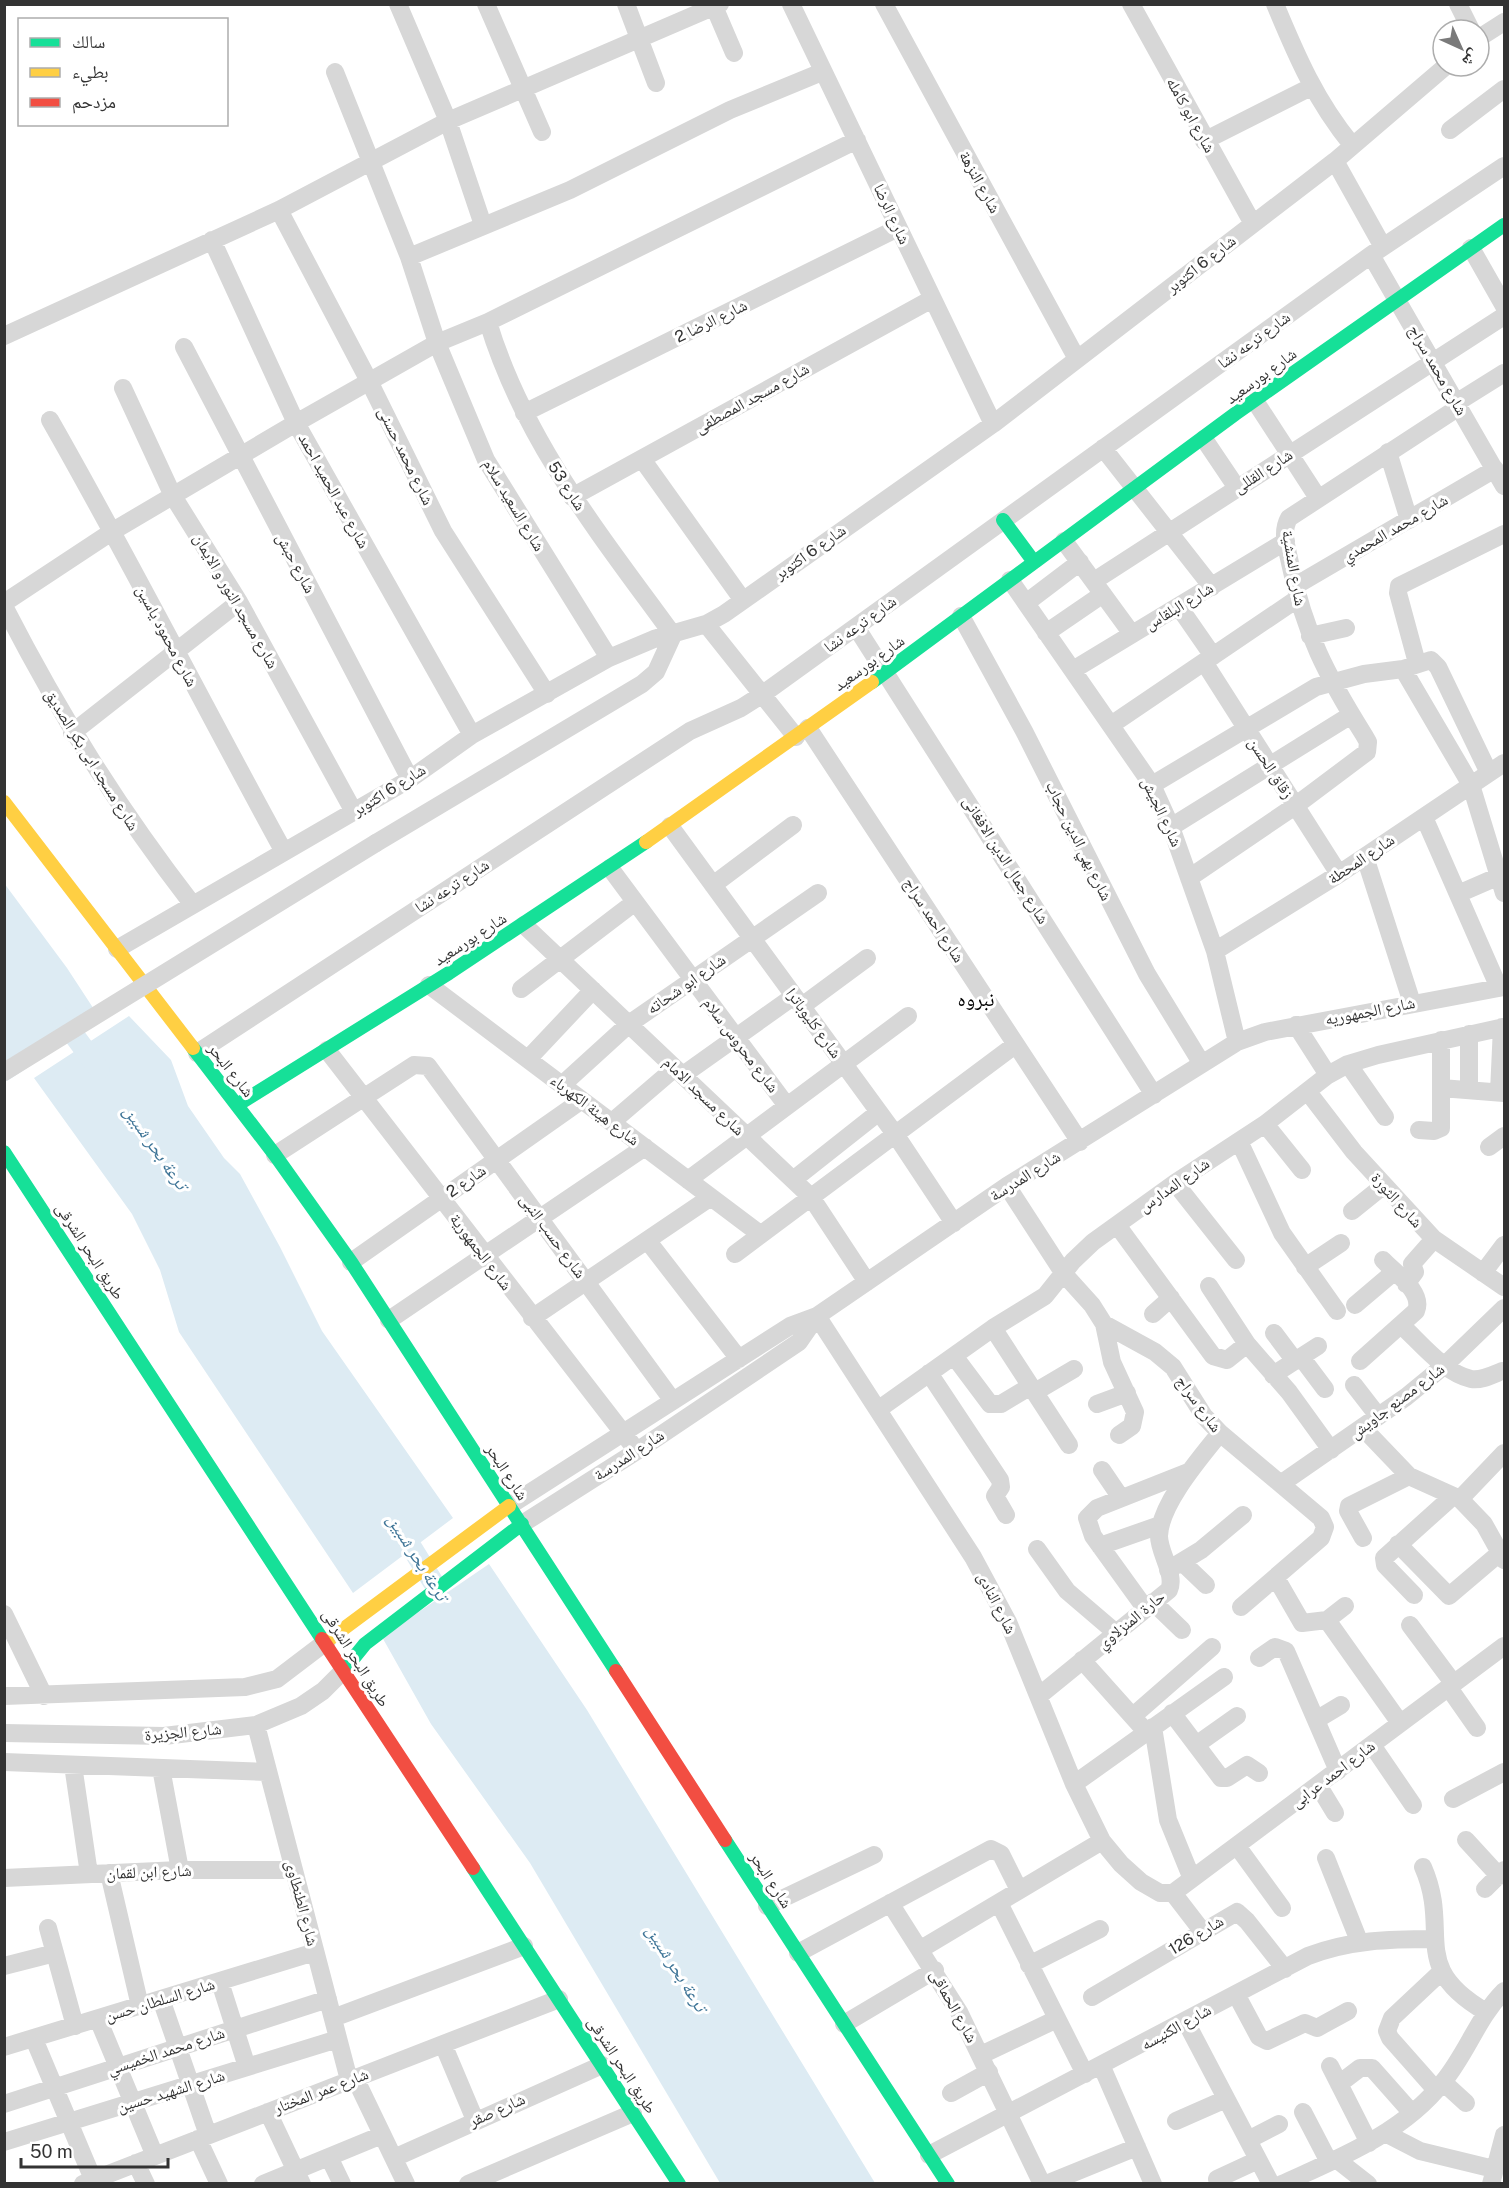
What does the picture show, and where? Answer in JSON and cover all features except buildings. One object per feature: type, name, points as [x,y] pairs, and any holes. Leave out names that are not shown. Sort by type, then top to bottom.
[{"type":"street","points":[[398,4],[448,121],[483,225]]},
{"type":"street","points":[[486,4],[542,132]]},
{"type":"street","points":[[626,4],[656,83]]},
{"type":"street","name":"شارع الرضا","points":[[791,4],[993,424]]},
{"type":"street","name":"شارع النزهة","points":[[884,4],[1077,359]]},
{"type":"street","name":"شارع ابو كامله","points":[[1131,4],[1204,141],[1253,224]]},
{"type":"street","points":[[1275,4],[1311,87],[1329,116],[1352,145]]},
{"type":"street","points":[[1458,4],[1465,18]]},
{"type":"street","points":[[4,336],[279,210],[448,121],[640,40],[716,5],[734,53]]},
{"type":"street","points":[[1491,30],[1504,22]]},
{"type":"street","name":"شارع السعيد سلام","points":[[335,72],[408,257],[437,343],[486,460],[609,658]]},
{"type":"street","points":[[408,257],[570,190],[730,110],[822,72]]},
{"type":"street","name":"شارع 6 اكتوبر","points":[[117,949],[410,779],[472,735],[609,658],[654,639],[706,624],[993,424],[1335,161],[1432,78]]},
{"type":"street","points":[[1204,141],[1311,87]]},
{"type":"street","points":[[1450,130],[1504,88]]},
{"type":"street","points":[[4,605],[113,531],[437,343],[488,322],[857,140]]},
{"type":"street","name":"شارع محمد سراج","points":[[1335,161],[1398,297],[1458,405],[1497,463],[1504,486]]},
{"type":"street","name":"شارع ترعه نشا","points":[[197,1053],[690,731],[741,708],[764,694],[1377,251],[1504,166]]},
{"type":"street","name":"شارع محمد حسنى","points":[[279,210],[369,381],[443,531],[547,694]]},
{"type":"street","name":"شارع بورسعيد","points":[[237,1105],[327,1050],[610,868],[802,732],[1398,297],[1504,225]]},
{"type":"street","name":"شارع الرضا 2","points":[[524,413],[898,228]]},
{"type":"street","name":"شارع عبد الحميد احمد","points":[[212,240],[296,423],[472,735]]},
{"type":"street","points":[[1471,248],[1504,306]]},
{"type":"street","name":"شارع مسجد المصطفى","points":[[572,497],[932,299]]},
{"type":"street","name":"شارع القللى","points":[[1046,633],[1169,532],[1504,316]]},
{"type":"street","name":"شارع 53","points":[[488,322],[500,361],[524,413],[572,497],[674,635]]},
{"type":"street","name":"شارع حبش","points":[[184,347],[240,458],[410,779]]},
{"type":"street","name":"شارع المنشية","points":[[1295,806],[1361,759],[1366,752],[1368,742],[1330,681],[1310,636],[1296,593],[1285,525],[1289,518],[1504,373]]},
{"type":"street","name":"شارع مسجد النور و الايمان","points":[[123,388],[173,496],[239,602],[354,812]]},
{"type":"street","points":[[1255,401],[1318,498]]},
{"type":"street","name":"شارع محمود ياسين","points":[[51,420],[113,531],[174,652],[284,852]]},
{"type":"street","points":[[1204,439],[1237,488]]},
{"type":"street","points":[[1103,448],[1212,587]]},
{"type":"street","points":[[1388,452],[1409,520]]},
{"type":"street","points":[[642,459],[742,599]]},
{"type":"street","name":"شارع محمد المحمدي","points":[[1111,724],[1208,659],[1296,593],[1497,463]]},
{"type":"street","points":[[1003,520],[1034,562]]},
{"type":"street","points":[[1458,894],[1503,881],[1472,785],[1410,666],[1398,593],[1399,585],[1504,534]]},
{"type":"street","points":[[1064,541],[1132,634]]},
{"type":"street","name":"شارع البلقاس","points":[[1073,670],[1286,541]]},
{"type":"street","points":[[1026,603],[1080,562]]},
{"type":"street","name":"شارع الجيش","points":[[1010,580],[1152,785],[1171,827],[1215,951],[1237,1042]]},
{"type":"street","points":[[72,733],[239,602]]},
{"type":"street","name":"شارع مسجد ابى بكر الصديق","points":[[4,605],[72,733],[138,834],[193,905]]},
{"type":"street","name":"زقاق الحسن","points":[[1179,607],[1245,728],[1339,874]]},
{"type":"street","name":"شارع بهي الدين حجاب","points":[[961,616],[1034,750],[1147,974],[1202,1064]]},
{"type":"street","name":"شارع احمد سراج","points":[[706,624],[764,694],[802,732],[1080,1142]]},
{"type":"street","name":"شارع جمال الدين الافغانى","points":[[856,627],[1154,1095]]},
{"type":"street","points":[[1310,636],[1346,628]]},
{"type":"street","points":[[4,1072],[376,843],[642,684],[656,672],[674,635]]},
{"type":"street","points":[[1152,785],[1245,728],[1330,681],[1431,660],[1436,662],[1497,768]]},
{"type":"street","points":[[1171,827],[1351,715]]},
{"type":"street","name":"شارع المحطة","points":[[1215,951],[1339,874],[1497,768]]},
{"type":"street","name":"شارع البحر","points":[[4,802],[275,1155],[351,1262],[948,2184]]},
{"type":"street","points":[[1189,878],[1295,806]]},
{"type":"street","points":[[1424,817],[1502,987]]},
{"type":"street","points":[[713,885],[793,825]]},
{"type":"street","name":"شارع كليوباترا","points":[[670,826],[895,1134],[954,1223]]},
{"type":"street","points":[[1365,857],[1412,1003]]},
{"type":"street","name":"شارع محروس سلام","points":[[610,868],[787,1106]]},
{"type":"street","name":"شارع ابو شحاته","points":[[562,1085],[629,1024],[818,893]]},
{"type":"street","points":[[521,989],[635,902]]},
{"type":"street","name":"شارع مسجد الامام","points":[[524,924],[811,1197],[867,1282]]},
{"type":"street","points":[[612,1122],[679,1072],[867,958]]},
{"type":"street","name":"شارع هيئة الكهرباء","points":[[429,985],[760,1234]]},
{"type":"street","name":"شارع الجمهوريه","points":[[1237,1042],[1265,1032],[1296,1025],[1502,987]]},
{"type":"street","points":[[528,1059],[593,990]]},
{"type":"street","points":[[688,1180],[908,1016]]},
{"type":"street","points":[[1296,1025],[1328,1075]]},
{"type":"street","points":[[1441,1088],[1502,1093],[1503,1027]]},
{"type":"street","name":"شارع المدارس","points":[[879,1409],[993,1328],[1045,1296],[1073,1260],[1117,1225],[1175,1183],[1265,1124],[1328,1075],[1348,1064],[1503,1027]]},
{"type":"street","points":[[1469,1034],[1469,1090]]},
{"type":"street","points":[[1419,1130],[1434,1131],[1442,1128],[1442,1040]]},
{"type":"street","name":"شارع المدرسة","points":[[509,1506],[790,1326],[817,1316],[1007,1186],[1237,1042]]},
{"type":"street","points":[[735,1254],[1015,1045]]},
{"type":"street","name":"شارع الجمهورية","points":[[327,1050],[637,1451]]},
{"type":"street","points":[[1348,1064],[1385,1118]]},
{"type":"street","name":"شارع حسب النبى","points":[[363,1098],[414,1065],[428,1066],[434,1071],[673,1401]]},
{"type":"street","name":"شارع الثورة","points":[[1308,1092],[1383,1186],[1434,1239],[1504,1287]]},
{"type":"street","points":[[275,1155],[363,1098]]},
{"type":"street","name":"شارع 2","points":[[351,1262],[582,1100]]},
{"type":"street","points":[[794,1180],[879,1112]]},
{"type":"street","points":[[1265,1124],[1302,1170]]},
{"type":"street","points":[[1489,1148],[1504,1136]]},
{"type":"street","points":[[1239,1140],[1273,1216],[1305,1267],[1346,1308],[1394,1272],[1415,1272],[1412,1264],[1434,1239]]},
{"type":"street","points":[[388,1320],[645,1147]]},
{"type":"street","name":"طريق البحر الشرقى","points":[[4,1152],[327,1641],[679,2184]]},
{"type":"street","points":[[1175,1183],[1236,1260]]},
{"type":"street","name":"شارع سراج","points":[[1007,1186],[1064,1274],[1092,1305],[1104,1324],[1155,1352],[1173,1367],[1204,1416],[1220,1434],[1282,1483],[1321,1518],[1325,1527],[1321,1538],[1241,1607]]},
{"type":"street","points":[[1352,1211],[1383,1186]]},
{"type":"street","points":[[532,1318],[711,1197]]},
{"type":"street","points":[[1117,1225],[1217,1359],[1227,1360],[1247,1344]]},
{"type":"street","points":[[647,1239],[739,1359]]},
{"type":"street","points":[[1305,1267],[1341,1243]]},
{"type":"street","points":[[1483,1273],[1504,1245]]},
{"type":"street","points":[[1360,1361],[1416,1311],[1417,1295],[1394,1272]]},
{"type":"street","points":[[1209,1286],[1247,1344],[1331,1450]]},
{"type":"street","points":[[1153,1314],[1171,1298]]},
{"type":"street","name":"شارع مصنع جاويش","points":[[1282,1483],[1363,1428],[1445,1365],[1504,1308]]},
{"type":"street","name":"شارع المدرسة","points":[[522,1524],[637,1451],[799,1342],[817,1316]]},
{"type":"street","name":"شارع النادى","points":[[817,1316],[973,1557],[1008,1622],[1040,1695],[1074,1784],[1102,1841],[1121,1864],[1166,1893],[1203,1932]]},
{"type":"street","points":[[1104,1324],[1112,1362],[1127,1393],[1135,1419],[1132,1426],[1119,1435]]},
{"type":"street","points":[[1401,1324],[1445,1365],[1471,1379],[1502,1371]]},
{"type":"street","points":[[993,1328],[1070,1445]]},
{"type":"street","points":[[1274,1333],[1325,1389]]},
{"type":"street","points":[[1273,1375],[1318,1346]]},
{"type":"street","points":[[954,1356],[990,1404],[1001,1404],[1074,1369]]},
{"type":"street","points":[[929,1373],[1000,1479],[1001,1487],[995,1496],[1006,1515]]},
{"type":"street","points":[[1354,1385],[1378,1416]]},
{"type":"street","points":[[1097,1404],[1127,1393]]},
{"type":"street","points":[[1363,1428],[1409,1476],[1456,1498],[1484,1524],[1503,1556],[1449,1596],[1398,1544]]},
{"type":"street","points":[[1100,1546],[1160,1525],[1188,1472],[1220,1434]]},
{"type":"street","points":[[1414,1595],[1384,1562],[1386,1555],[1504,1456]]},
{"type":"street","points":[[1102,1470],[1121,1498]]},
{"type":"street","points":[[1182,1630],[1149,1605],[1100,1546],[1093,1536],[1087,1518],[1097,1508],[1188,1472]]},
{"type":"street","points":[[1363,1538],[1348,1511],[1349,1506],[1409,1476]]},
{"type":"street","points":[[4,1696],[245,1687],[277,1679],[509,1506]]},
{"type":"street","points":[[1206,1585],[1175,1566],[1202,1550],[1243,1515]]},
{"type":"street","points":[[344,1670],[365,1644],[495,1542],[522,1524]]},
{"type":"street","name":"حارة المنزلاوي","points":[[1040,1695],[1169,1590],[1175,1566],[1160,1549],[1160,1525]]},
{"type":"street","points":[[1037,1549],[1067,1591],[1115,1632]]},
{"type":"street","points":[[1276,1578],[1302,1623],[1327,1620],[1345,1606]]},
{"type":"street","points":[[4,1614],[44,1696]]},
{"type":"street","points":[[1327,1620],[1400,1723]]},
{"type":"street","points":[[1410,1626],[1452,1686],[1477,1728]]},
{"type":"street","name":"شارع احمد عرابى","points":[[1166,1893],[1192,1879],[1504,1646]]},
{"type":"street","points":[[1133,1716],[1212,1647]]},
{"type":"street","points":[[1259,1658],[1275,1647],[1283,1648],[1338,1771]]},
{"type":"street","points":[[1082,1660],[1133,1716],[1150,1729],[1168,1820],[1192,1879]]},
{"type":"street","name":"شارع الجزيرة","points":[[4,1733],[164,1736],[256,1725],[301,1706],[323,1691],[344,1670]]},
{"type":"street","points":[[1074,1784],[1224,1677]]},
{"type":"street","points":[[1316,1720],[1341,1706]]},
{"type":"street","points":[[1172,1713],[1224,1779],[1247,1765],[1258,1773]]},
{"type":"street","points":[[1196,1745],[1237,1716]]},
{"type":"street","name":"شارع الطنطاوى","points":[[256,1725],[266,1772],[338,2039],[352,2079],[406,2184]]},
{"type":"street","points":[[1372,1745],[1413,1805]]},
{"type":"street","name":"شارع الجزيرة","points":[[4,1762],[266,1772]]},
{"type":"street","points":[[73,1764],[89,1874]]},
{"type":"street","points":[[161,1768],[180,1870]]},
{"type":"street","points":[[1453,1799],[1504,1772]]},
{"type":"street","points":[[1318,1785],[1335,1813]]},
{"type":"street","points":[[1467,1840],[1502,1873],[1485,1889]]},
{"type":"street","points":[[921,1949],[1102,1841]]},
{"type":"street","points":[[1237,1846],[1282,1908]]},
{"type":"street","points":[[798,1953],[991,1849],[1001,1854],[1019,1890]]},
{"type":"street","points":[[767,1906],[874,1856]]},
{"type":"street","points":[[1326,1858],[1359,1941]]},
{"type":"street","points":[[1282,2184],[1369,2143],[1411,2112],[1439,2086],[1497,2005],[1452,1989],[1440,1972],[1434,1939],[1431,1885],[1423,1867]]},
{"type":"street","name":"شارع ابن لقمان","points":[[4,1878],[180,1870],[293,1870]]},
{"type":"street","points":[[110,1873],[140,2006]]},
{"type":"street","name":"شارع الحماقى","points":[[890,1903],[935,1970],[981,2055],[1007,2115],[1044,2184]]},
{"type":"street","points":[[999,1903],[1057,2019],[1094,2071],[1137,2147],[1153,2184]]},
{"type":"street","name":"شارع 126","points":[[1092,1997],[1237,1912],[1247,1921],[1285,1969]]},
{"type":"street","points":[[48,1928],[75,2026]]},
{"type":"street","points":[[1029,1965],[1100,1929]]},
{"type":"street","name":"شارع الكنيسه","points":[[929,2155],[1094,2071],[1236,1994],[1331,1947],[1359,1941],[1434,1939]]},
{"type":"street","points":[[333,2018],[525,1946]]},
{"type":"street","name":"شارع السلطان حسن","points":[[4,2047],[315,1952]]},
{"type":"street","points":[[4,1966],[55,1953]]},
{"type":"street","points":[[844,2024],[935,1970]]},
{"type":"street","points":[[1440,1972],[1392,2018],[1387,2031],[1390,2038],[1439,2086],[1466,2103]]},
{"type":"street","points":[[220,1982],[247,2067]]},
{"type":"street","points":[[1236,1994],[1259,2037],[1267,2041],[1300,2024],[1305,2023],[1317,2028],[1348,2011]]},
{"type":"street","points":[[161,1999],[191,2085],[203,2137],[219,2184]]},
{"type":"street","name":"شارع محمد الخميسي","points":[[4,2104],[328,1999]]},
{"type":"street","name":"شارع عمر المختار","points":[[91,2182],[559,1999]]},
{"type":"street","points":[[98,2019],[155,2156]]},
{"type":"street","points":[[981,2055],[1057,2019]]},
{"type":"street","points":[[1186,2022],[1271,2184]]},
{"type":"street","points":[[34,2038],[91,2182]]},
{"type":"street","name":"شارع الشهيد حسين","points":[[4,2142],[338,2039]]},
{"type":"street","points":[[443,2044],[475,2120]]},
{"type":"street","name":"شارع صقر","points":[[393,2158],[602,2065]]},
{"type":"street","points":[[1330,2066],[1369,2143]]},
{"type":"street","points":[[1339,2084],[1360,2068],[1372,2068],[1411,2112]]},
{"type":"street","points":[[951,2092],[989,2072]]},
{"type":"street","points":[[1176,2121],[1226,2099]]},
{"type":"street","points":[[268,2112],[298,2177]]},
{"type":"street","points":[[1302,2112],[1333,2160],[1368,2184]]},
{"type":"street","points":[[468,2184],[633,2113]]},
{"type":"street","points":[[1248,2140],[1279,2124]]},
{"type":"street","points":[[1385,2133],[1420,2151],[1497,2168],[1504,2135]]},
{"type":"street","points":[[262,2184],[298,2177],[329,2157],[382,2135]]},
{"type":"street","points":[[1044,2184],[1137,2147]]},
{"type":"street","points":[[329,2157],[342,2184]]},
{"type":"street","points":[[1217,2179],[1258,2160]]},
{"type":"street","points":[[136,2163],[146,2184]]},
{"type":"water","points":[[4,883],[67,968],[101,1020],[7,1081],[4,1077]]},
{"type":"water","points":[[129,1016],[171,1060],[188,1106],[224,1158],[240,1174],[322,1331],[453,1518],[353,1593],[179,1332],[160,1270],[132,1214],[34,1078]]},
{"type":"water","points":[[489,1564],[587,1710],[875,2183],[720,2183],[530,1863],[431,1724],[382,1637]]},
{"type":"waterway","name":"ترعة بحر شبين","points":[[59,1015],[99,1069]]},
{"type":"waterway","name":"ترعة بحر شبين","points":[[397,1524],[433,1582]]},
{"type":"traffic: fast","points":[[872,682],[1235,414],[1504,225]]},
{"type":"traffic: fast","points":[[1003,520],[1034,562]]},
{"type":"traffic: fast","points":[[237,1105],[449,973],[646,842]]},
{"type":"traffic: fast","points":[[193,1048],[275,1155],[351,1262],[616,1671]]},
{"type":"traffic: fast","points":[[4,1152],[322,1639]]},
{"type":"traffic: fast","points":[[344,1670],[365,1644],[522,1524]]},
{"type":"traffic: fast","points":[[725,1840],[948,2184]]},
{"type":"traffic: fast","points":[[473,1868],[679,2184]]},
{"type":"traffic: slow","points":[[646,842],[872,682]]},
{"type":"traffic: slow","points":[[4,802],[193,1048]]},
{"type":"traffic: slow","points":[[327,1641],[509,1506]]},
{"type":"traffic: jam","points":[[322,1639],[473,1868]]},
{"type":"traffic: jam","points":[[616,1671],[725,1840]]},
{"type":"district","name":"نبروه","points":[[976,999]]}]
